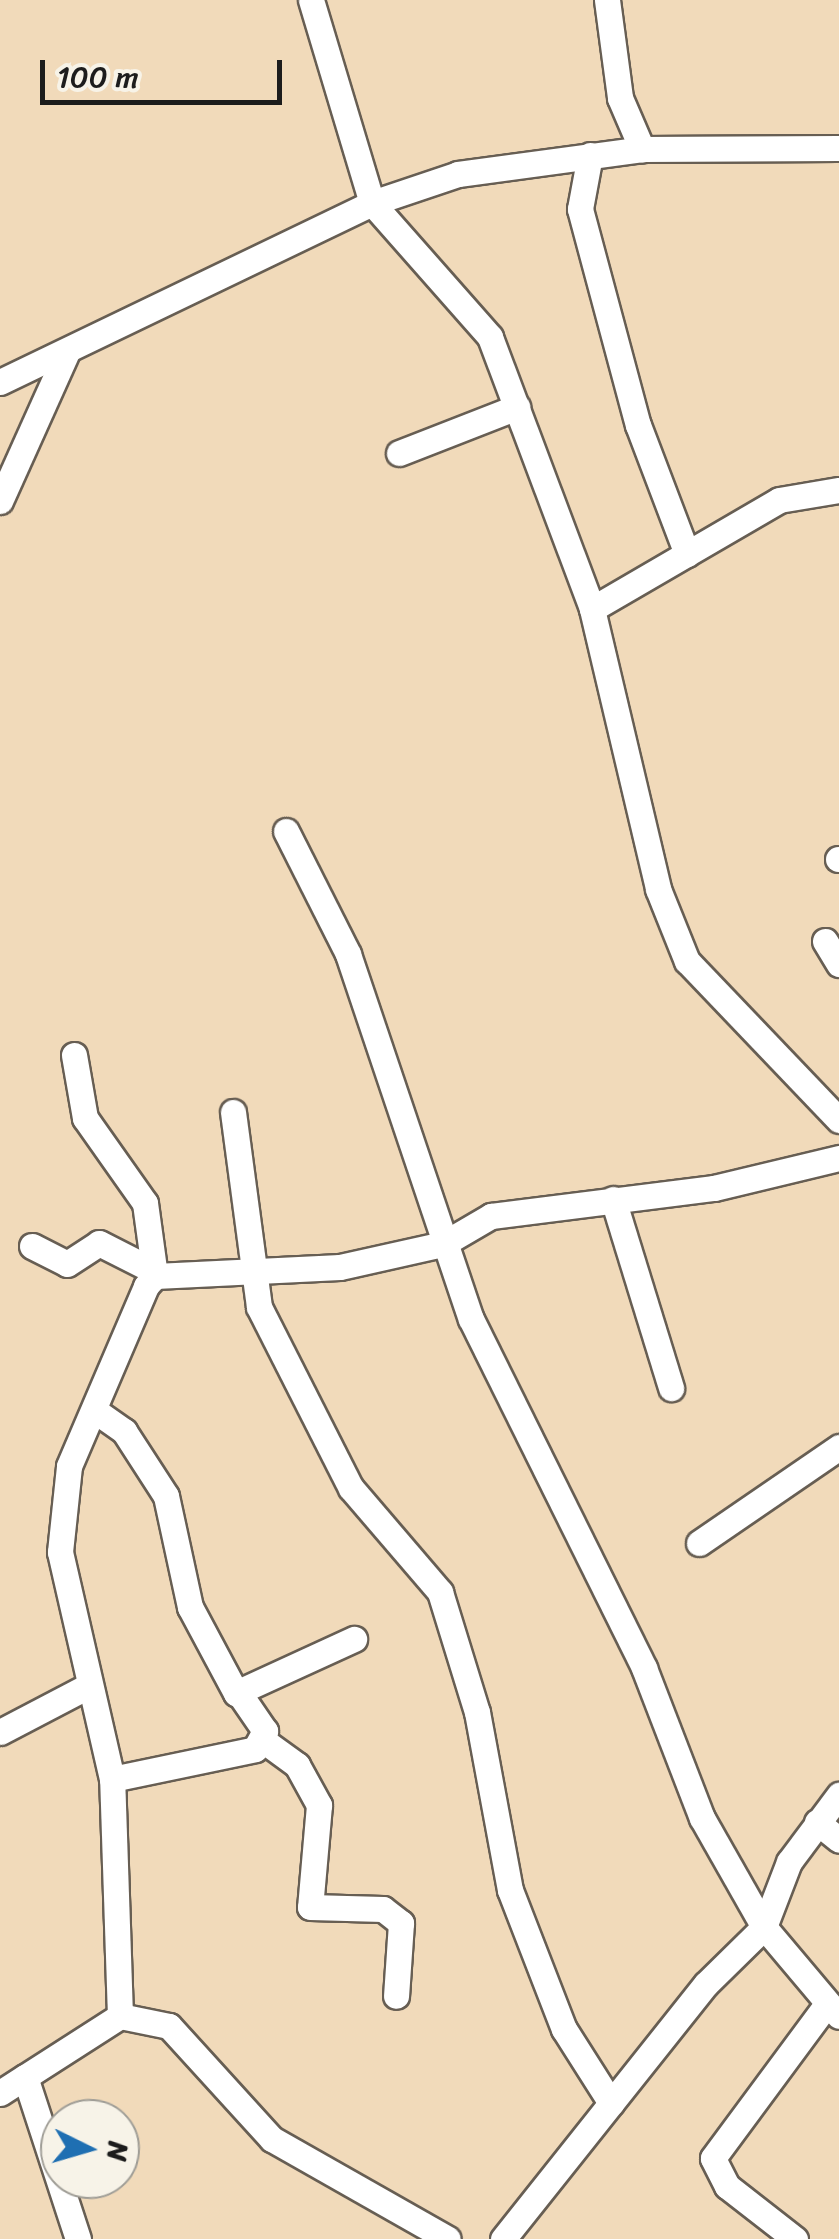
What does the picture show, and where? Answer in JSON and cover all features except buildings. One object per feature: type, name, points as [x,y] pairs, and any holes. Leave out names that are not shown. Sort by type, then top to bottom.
[{"type":"street","points":[[311,0],[372,204],[490,337],[592,609],[658,889],[687,961],[839,1120]]},
{"type":"street","points":[[608,0],[620,98],[642,149]]},
{"type":"street","points":[[7,375],[67,352],[372,204],[458,174],[642,149],[839,148]]},
{"type":"street","points":[[590,155],[580,209],[638,425],[686,554]]},
{"type":"street","points":[[0,501],[67,352]]},
{"type":"street","points":[[399,453],[517,408]]},
{"type":"street","points":[[592,609],[779,500],[839,490]]},
{"type":"street","points":[[286,832],[348,954],[443,1244],[552,1495],[644,1668],[702,1818],[764,1927],[833,2010],[713,2158],[727,2186],[795,2239]]},
{"type":"street","points":[[824,941],[839,964]]},
{"type":"street","points":[[74,1055],[85,1118],[145,1202],[152,1272],[69,1466],[60,1552],[112,1780],[120,2016]]},
{"type":"street","points":[[233,1112],[266,1322],[350,1488],[440,1592],[477,1712],[510,1890],[564,2029],[610,2103]]},
{"type":"street","points":[[32,1246],[66,1264],[98,1243],[152,1272],[258,1278],[443,1244],[491,1216],[613,1200],[839,1158]]},
{"type":"street","points":[[613,1200],[671,1388]]},
{"type":"street","points":[[94,1410],[124,1431],[166,1496],[190,1607],[264,1742],[298,1765],[319,1806],[310,1906],[383,1909],[401,1924],[396,1996]]},
{"type":"street","points":[[698,1543],[839,1447]]},
{"type":"street","points":[[242,1696],[354,1639]]},
{"type":"street","points":[[0,1732],[88,1686]]},
{"type":"street","points":[[112,1780],[142,1766],[226,1758],[264,1742]]},
{"type":"street","points":[[502,2239],[610,2103],[764,1927],[817,1822],[839,1795]]},
{"type":"street","points":[[817,1822],[839,1840]]},
{"type":"street","points":[[0,2093],[120,2016],[169,2026],[272,2138],[448,2239]]},
{"type":"street","points":[[25,2077],[78,2239]]}]
